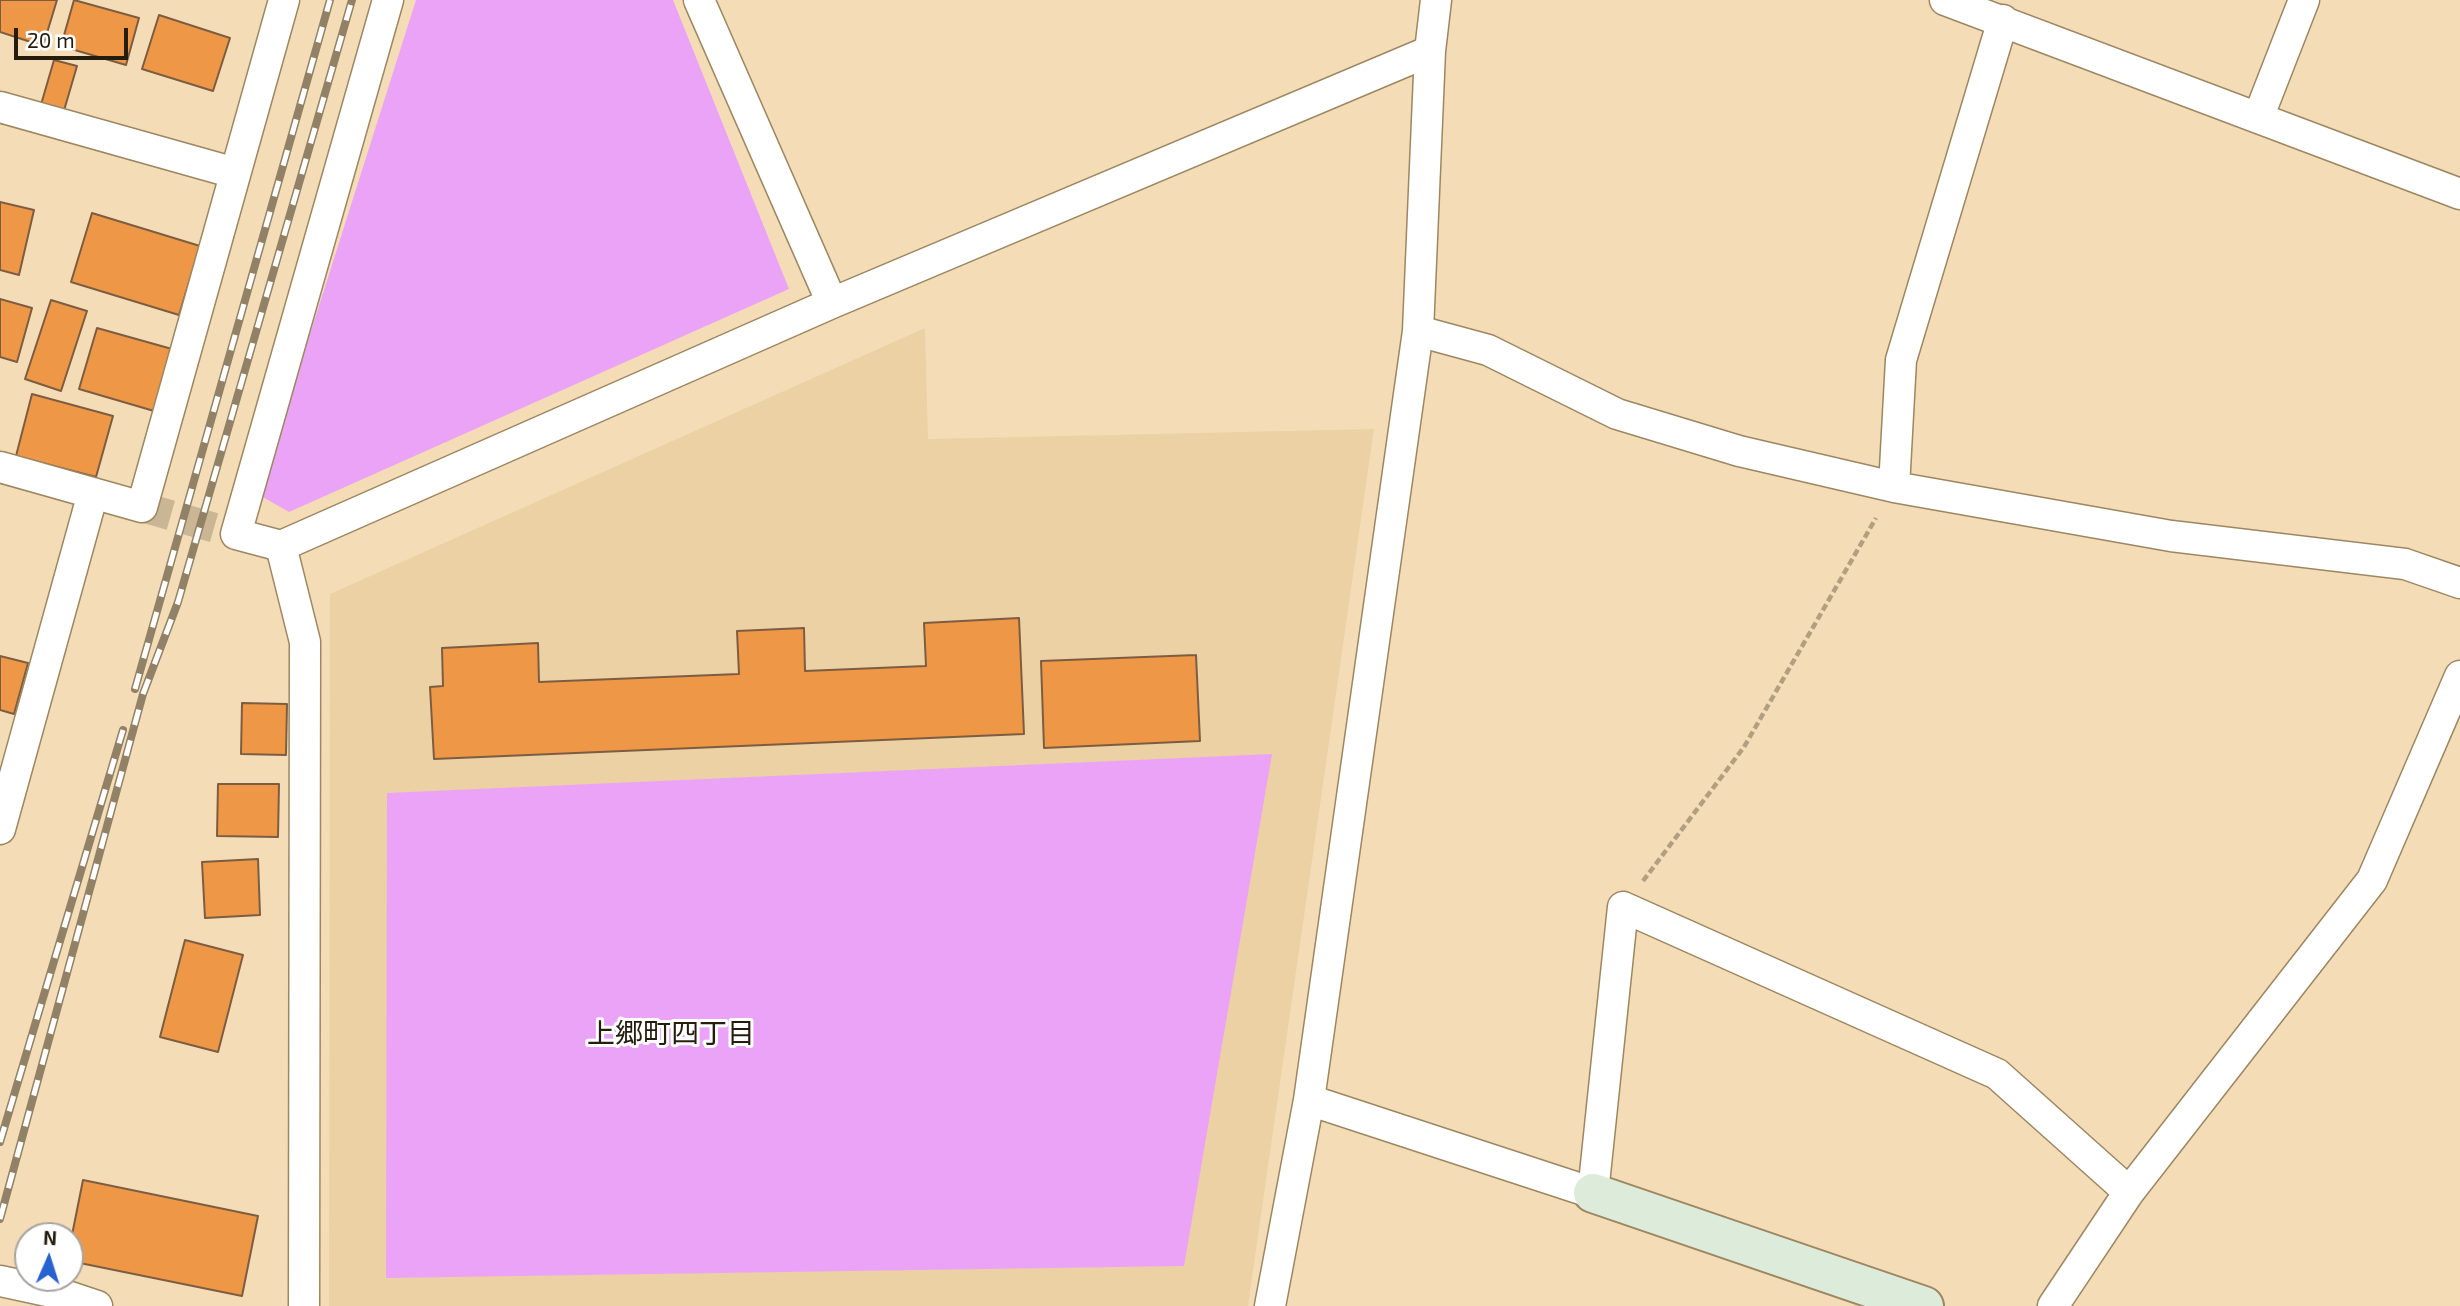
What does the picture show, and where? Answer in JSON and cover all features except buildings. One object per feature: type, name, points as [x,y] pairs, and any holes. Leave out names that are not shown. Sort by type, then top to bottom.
[{"type":"street","points":[[0,467],[142,507],[284,0]]},
{"type":"street","points":[[387,0],[236,534],[281,547],[832,303],[1430,51]]},
{"type":"street","points":[[699,0],[832,303]]},
{"type":"street","points":[[1269,1306],[1309,1100],[1418,331],[1430,51],[1436,0]]},
{"type":"street","points":[[1945,0],[1974,5],[2003,20],[2460,194]]},
{"type":"street","points":[[2258,118],[2304,0]]},
{"type":"street","points":[[1894,487],[1901,360],[2003,20]]},
{"type":"street","points":[[0,107],[235,173]]},
{"type":"street","points":[[1418,331],[1488,350],[1617,414],[1739,451],[1894,487],[2171,536],[2405,564],[2460,583]]},
{"type":"street","points":[[0,829],[93,493]]},
{"type":"street","points":[[281,547],[305,642],[304,1306]]},
{"type":"street","points":[[2053,1306],[2129,1192],[2372,880],[2460,677]]},
{"type":"street","points":[[1593,1193],[1623,907],[1997,1074],[2129,1192]]},
{"type":"street","points":[[1309,1100],[1924,1306]]},
{"type":"street","points":[[0,1281],[59,1300],[97,1306]]},
{"type":"path","points":[[1623,907],[1744,747],[1894,487]]},
{"type":"shaded area","points":[[416,0],[673,0],[789,289],[289,512],[259,495]]},
{"type":"shaded area","points":[[925,328],[928,439],[1374,429],[1248,1306],[329,1306],[330,594]]},
{"type":"shaded area","points":[[1272,754],[1184,1266],[386,1278],[387,793]]},
{"type":"tunnel","points":[[142,507],[236,534]]},
{"type":"railway","points":[[135,689],[330,0]]},
{"type":"railway","points":[[0,1219],[143,694],[178,602],[352,0]]},
{"type":"railway","points":[[0,1142],[123,730]]},
{"type":"district","name":"上郷町四丁目","points":[[671,1034]]}]
